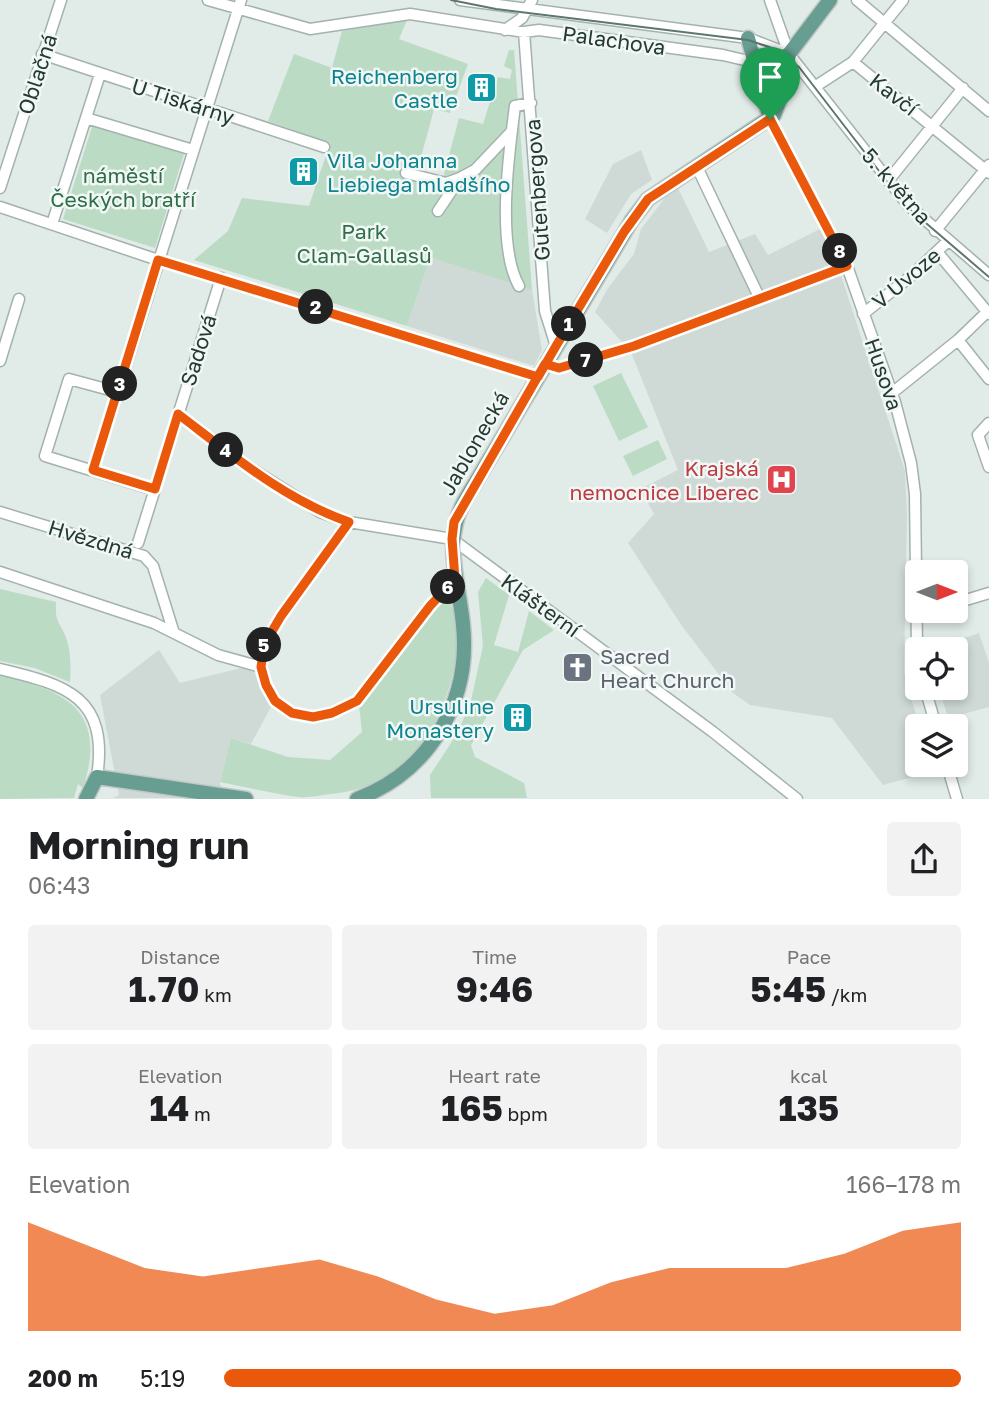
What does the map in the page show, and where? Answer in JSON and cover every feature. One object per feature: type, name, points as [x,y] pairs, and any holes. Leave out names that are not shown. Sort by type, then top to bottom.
[{"type":"main road","points":[[773,115],[789,54],[830,0]]},
{"type":"main road","points":[[748,38],[763,62],[773,115]]},
{"type":"main road","points":[[763,62],[789,54]]},
{"type":"main road","name":"Jablonecká","points":[[358,799],[387,786],[412,769],[435,740],[448,715],[457,690],[464,652],[463,622],[455,579],[452,539],[459,511],[632,219],[648,199],[773,115]]},
{"type":"main road","points":[[86,799],[97,777],[246,799]]},
{"type":"street","name":"Oblačná","points":[[0,188],[61,0]]},
{"type":"street","name":"Palachova","points":[[208,0],[240,5],[310,29],[410,14],[505,30],[539,30],[763,62]]},
{"type":"street","name":"Palachova","points":[[460,0],[523,14],[624,22],[748,38],[789,54]]},
{"type":"street","points":[[516,0],[532,30],[539,30]]},
{"type":"street","points":[[505,30],[523,14],[532,0]]},
{"type":"street","points":[[769,0],[789,54]]},
{"type":"street","points":[[857,0],[989,111]]},
{"type":"street","points":[[818,85],[853,62],[904,0]]},
{"type":"street","points":[[93,470],[240,5]]},
{"type":"street","name":"Gutenbergova","points":[[524,32],[545,311],[556,346]]},
{"type":"street","name":"U Tiskárny","points":[[42,54],[324,147]]},
{"type":"street","name":"5. května","points":[[789,54],[818,85],[888,181],[935,231],[989,275]]},
{"type":"street","name":"Kavčí","points":[[853,62],[988,169]]},
{"type":"street","points":[[52,224],[100,74]]},
{"type":"street","points":[[888,181],[963,88]]},
{"type":"street","points":[[519,286],[514,277],[506,223],[512,131],[514,106],[531,103]]},
{"type":"street","name":"Husova","points":[[773,115],[847,266],[892,393],[911,463],[919,560]]},
{"type":"street","points":[[86,118],[193,150]]},
{"type":"street","points":[[406,173],[446,183],[460,178],[475,170],[512,131]]},
{"type":"street","points":[[696,165],[760,299]]},
{"type":"street","points":[[935,231],[988,169]]},
{"type":"street","points":[[438,211],[460,178]]},
{"type":"street","points":[[0,207],[158,260],[541,370],[559,368],[634,346],[847,266]]},
{"type":"street","name":"V Úvoze","points":[[863,314],[938,253],[948,241]]},
{"type":"street","points":[[892,393],[988,313],[938,253]]},
{"type":"street","name":"Sadová","points":[[138,542],[221,278]]},
{"type":"street","points":[[0,361],[19,299]]},
{"type":"street","points":[[958,340],[989,379]]},
{"type":"street","points":[[117,392],[69,379],[46,456],[155,489]]},
{"type":"street","points":[[178,414],[281,489],[320,512],[349,522],[452,539]]},
{"type":"street","points":[[988,424],[978,435],[989,467]]},
{"type":"street","name":"Hvězdná","points":[[0,512],[144,555],[153,566],[173,630]]},
{"type":"street","points":[[349,522],[281,616],[264,645],[261,667],[275,701],[292,713],[313,717],[332,713],[357,701],[430,606],[455,579]]},
{"type":"street","name":"Klášterní","points":[[452,539],[713,732],[797,799]]},
{"type":"street","points":[[0,572],[173,630],[218,654],[261,667]]},
{"type":"street","points":[[968,599],[989,593]]},
{"type":"street","points":[[0,669],[50,682],[85,706],[98,729],[101,745],[97,777]]},
{"type":"street","points":[[951,777],[957,799]]},
{"type":"shaded area","points":[[641,150],[652,180],[631,194],[607,233],[585,219],[613,164]]},
{"type":"shaded area","name":"Krajská nemocnice Liberec","points":[[678,188],[709,252],[755,234],[768,255],[820,229],[835,257],[905,471],[905,700],[912,700],[916,714],[905,714],[905,777],[913,777],[883,785],[832,718],[750,705],[733,693],[682,626],[628,543],[654,514],[640,489],[678,470],[631,352],[595,312],[608,288],[634,254],[641,229],[665,198]]},
{"type":"shaded area","points":[[430,256],[532,290],[542,350],[534,366],[407,326]]},
{"type":"shaded area","points":[[979,633],[989,663],[989,707],[963,714],[947,714],[943,700],[968,700],[967,637]]},
{"type":"shaded area","points":[[159,650],[180,683],[241,668],[254,671],[260,688],[272,705],[251,744],[231,738],[220,782],[223,798],[113,798],[119,795],[100,695]]},
{"type":"green space","name":"Park Clam-Gallasů","points":[[407,20],[399,39],[468,64],[450,113],[434,109],[417,172],[443,178],[459,118],[483,124],[498,77],[510,79],[512,70],[504,66],[509,50],[514,50],[532,290],[430,257],[407,326],[194,260],[228,231],[242,198],[309,206],[330,143],[268,121],[294,54],[332,68],[342,31]]},
{"type":"green space","name":"náměstí Českých bratří","points":[[99,125],[184,154],[155,248],[63,219],[92,127]]},
{"type":"green space","points":[[621,373],[648,427],[619,441],[593,386]]},
{"type":"green space","points":[[658,440],[667,459],[633,476],[623,456]]},
{"type":"green space","points":[[486,578],[509,595],[494,645],[518,652],[529,611],[554,630],[523,650],[471,745],[475,757],[524,783],[527,798],[431,798],[430,775],[455,737],[470,705],[483,646],[478,592]]},
{"type":"green space","points":[[0,589],[56,602],[57,617],[69,652],[70,682],[35,668],[0,661]]},
{"type":"green space","points":[[448,601],[456,617],[458,646],[446,697],[426,738],[413,756],[397,770],[356,789],[307,797],[220,782],[231,738],[288,757],[330,760],[362,732],[359,705],[442,602]]},
{"type":"green space","points":[[0,675],[24,681],[62,697],[76,709],[85,723],[90,740],[89,762],[83,788],[78,784],[74,798],[0,799]]},
{"type":"tram line","points":[[451,0],[496,9],[748,40],[775,49],[799,67],[906,206],[989,277]]},
{"type":"place","name":"Reichenberg Castle","points":[[481,88]]},
{"type":"place","name":"Vila Johanna Liebiega mladšího","points":[[304,172]]},
{"type":"place","name":"Krajská nemocnice Liberec","points":[[782,480]]},
{"type":"place","name":"Sacred Heart Church","points":[[577,668]]},
{"type":"place","name":"Ursuline Monastery","points":[[517,718]]},
{"type":"route","points":[[770,119],[648,199],[632,219],[545,364],[538,377],[158,260],[93,470],[155,489],[178,414],[281,489],[320,512],[349,522],[281,616],[264,645],[261,667],[266,685],[275,701],[292,713],[313,717],[332,713],[357,701],[430,606],[455,579],[452,539],[454,522],[465,500],[492,457],[516,413],[538,377],[545,364],[559,368],[634,346],[847,266],[770,119]]}]
